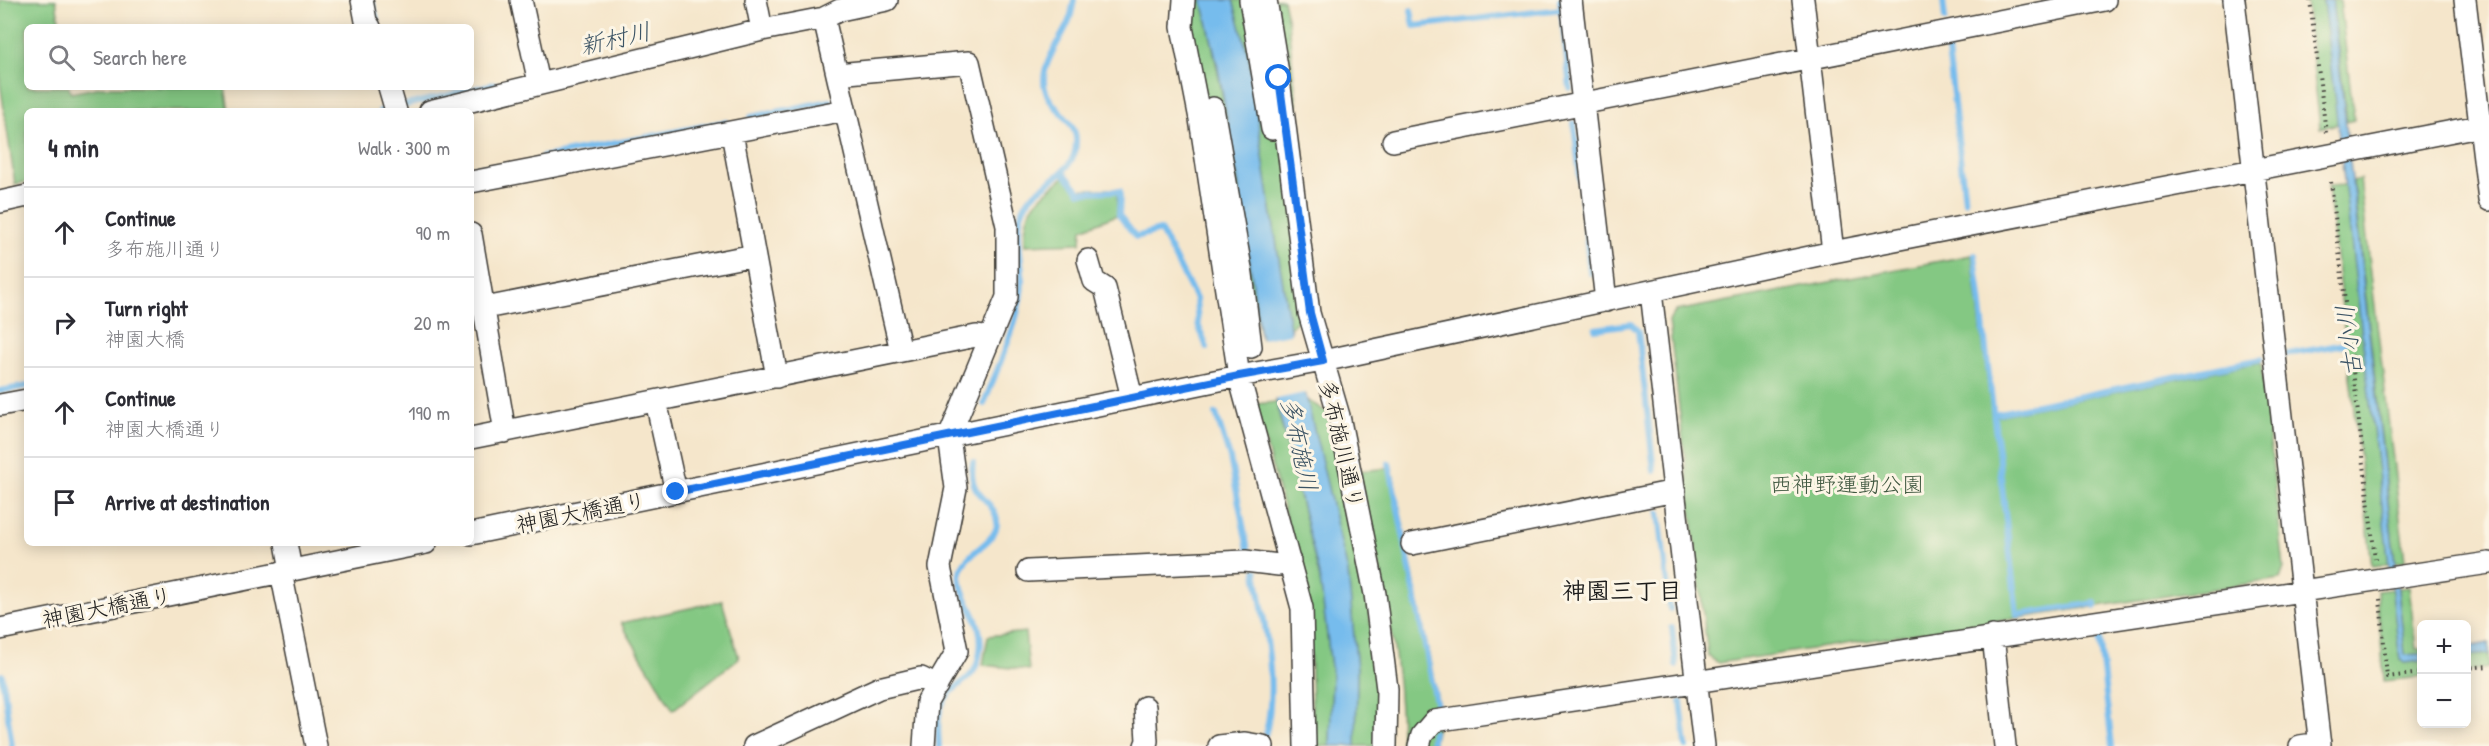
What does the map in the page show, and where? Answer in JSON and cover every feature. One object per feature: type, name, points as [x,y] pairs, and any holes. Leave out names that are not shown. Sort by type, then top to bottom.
[{"type":"street","points":[[362,0],[368,24]]},
{"type":"street","points":[[521,0],[539,83]]},
{"type":"street","points":[[442,108],[539,83],[759,14],[824,18],[840,10],[887,0]]},
{"type":"street","points":[[1250,0],[1272,131],[1287,138]]},
{"type":"street","name":"多布施川通り","points":[[1266,0],[1287,138],[1315,362],[1339,416],[1375,594],[1387,689],[1386,746]]},
{"type":"street","points":[[1571,0],[1606,301]]},
{"type":"street","points":[[1803,0],[1833,252]]},
{"type":"street","points":[[1393,141],[2105,0]]},
{"type":"street","points":[[2234,0],[2303,591],[2313,745]]},
{"type":"street","points":[[2465,0],[2485,125],[2489,200]]},
{"type":"street","points":[[1183,8],[1194,24],[1214,116],[1242,274],[1251,347]]},
{"type":"street","points":[[1183,8],[1182,27],[1247,374],[1302,608],[1305,746]]},
{"type":"street","points":[[824,18],[901,351]]},
{"type":"street","points":[[837,74],[969,62],[1006,226],[1007,297],[949,437],[956,488],[940,567],[957,651],[927,702],[924,746]]},
{"type":"street","points":[[474,181],[845,110]]},
{"type":"street","name":"神園大橋通り","points":[[474,533],[1247,374],[1315,362],[1833,252],[2485,125]]},
{"type":"street","points":[[732,133],[777,376]]},
{"type":"street","points":[[0,202],[24,197]]},
{"type":"street","points":[[474,250],[505,432]]},
{"type":"street","points":[[485,309],[754,255]]},
{"type":"street","points":[[1088,260],[1094,281],[1105,288],[1132,398]]},
{"type":"street","points":[[1651,292],[1704,746]]},
{"type":"street","points":[[474,437],[976,336],[990,338]]},
{"type":"street","points":[[1260,396],[1315,603],[1316,746]]},
{"type":"street","points":[[0,405],[24,401]]},
{"type":"street","points":[[656,401],[676,492]]},
{"type":"street","points":[[1412,544],[1675,491]]},
{"type":"street","points":[[286,546],[286,572],[316,746]]},
{"type":"street","name":"神園大橋通り","points":[[0,629],[412,546]]},
{"type":"street","points":[[1028,571],[1245,561],[1279,565],[1290,561]]},
{"type":"street","points":[[1419,746],[1422,735],[1434,721],[2489,563]]},
{"type":"street","points":[[1993,636],[2005,746]]},
{"type":"street","points":[[754,746],[879,688],[921,678],[937,686]]},
{"type":"street","points":[[1145,707],[1147,741],[1145,746]]},
{"type":"street","points":[[1219,746],[1245,743],[1263,746]]},
{"type":"path","points":[[2310,0],[2326,133]]},
{"type":"path","points":[[2331,182],[2386,578],[2387,677],[2417,673]]},
{"type":"path","points":[[2471,668],[2489,666]]},
{"type":"green space","points":[[0,0],[56,0],[60,24],[24,24],[24,90],[70,90],[71,93],[86,90],[226,90],[228,108],[24,108],[24,182],[15,184],[0,82]]},
{"type":"green space","points":[[1190,0],[1202,0],[1212,42],[1235,167],[1260,335],[1188,29]]},
{"type":"green space","points":[[1233,0],[1283,0],[1288,22],[1318,301],[1290,328],[1249,58]]},
{"type":"green space","points":[[2306,0],[2323,0],[2338,124],[2320,128]]},
{"type":"green space","points":[[2332,0],[2340,0],[2354,120],[2347,122]]},
{"type":"green space","points":[[1066,175],[1080,189],[1117,189],[1117,215],[1082,229],[1081,243],[1025,245],[1027,221],[1034,204]]},
{"type":"green space","points":[[2360,179],[2405,561],[2395,563],[2353,181]]},
{"type":"green space","points":[[2345,185],[2389,564],[2372,566],[2328,186]]},
{"type":"green space","name":"西神野運動公園","points":[[1972,255],[1992,417],[2261,362],[2284,568],[2280,579],[1718,663],[1708,656],[1669,321],[1676,311]]},
{"type":"green space","points":[[1307,400],[1327,412],[1367,592],[1378,688],[1378,746],[1356,746],[1357,670],[1348,572]]},
{"type":"green space","points":[[1276,402],[1320,579],[1332,675],[1330,746],[1313,746],[1309,603],[1255,404]]},
{"type":"green space","points":[[1392,468],[1440,711],[1433,746],[1401,746],[1398,676],[1393,642],[1381,573],[1358,471]]},
{"type":"green space","points":[[2409,587],[2417,654],[2405,655],[2398,588]]},
{"type":"green space","points":[[2392,589],[2400,660],[2405,663],[2417,662],[2417,677],[2384,681],[2377,591]]},
{"type":"green space","points":[[722,601],[739,658],[673,710],[621,623]]},
{"type":"green space","points":[[1025,632],[1029,670],[983,665],[988,636]]},
{"type":"green space","points":[[2489,654],[2489,668],[2471,670],[2471,656]]},
{"type":"water","name":"多布施川","points":[[1202,0],[1233,0],[1249,58],[1290,328],[1348,572],[1357,670],[1356,746],[1330,746],[1332,675],[1320,579],[1260,335],[1238,180],[1217,63]]},
{"type":"water","points":[[2323,0],[2332,0],[2405,655],[2417,654],[2417,662],[2405,663],[2400,660]]},
{"type":"water","points":[[2489,643],[2489,654],[2471,656],[2471,646]]},
{"type":"pier","points":[[1294,329],[1309,395],[1304,393],[1273,400],[1258,340],[1290,334]]},
{"type":"waterway","points":[[984,404],[1018,309],[1022,278],[1019,239],[1022,211],[1033,195],[1065,169],[1075,152],[1076,140],[1073,128],[1049,98],[1044,77],[1050,57],[1070,18],[1074,0]]},
{"type":"waterway","points":[[1560,0],[1570,88]]},
{"type":"waterway","points":[[1943,0],[1945,19]]},
{"type":"waterway","points":[[373,4],[377,20],[373,24]]},
{"type":"waterway","points":[[1411,10],[1414,26],[1562,9]]},
{"type":"waterway","points":[[1947,41],[1965,201]]},
{"type":"waterway","name":"新村川","points":[[474,89],[495,84]]},
{"type":"waterway","name":"新村川","points":[[393,108],[469,90]]},
{"type":"waterway","points":[[751,117],[830,101]]},
{"type":"waterway","points":[[543,157],[725,122]]},
{"type":"waterway","points":[[1574,123],[1590,273]]},
{"type":"waterway","points":[[474,169],[495,167]]},
{"type":"waterway","points":[[1063,172],[1080,192],[1120,191],[1119,215],[1136,237],[1160,230],[1196,299],[1198,324],[1207,348]]},
{"type":"waterway","points":[[1975,255],[2017,615],[2095,603],[2095,606]]},
{"type":"waterway","points":[[1595,329],[1631,324],[1638,331],[1654,471]]},
{"type":"waterway","name":"古小川","points":[[2288,354],[2345,344]]},
{"type":"waterway","points":[[1994,414],[2261,359]]},
{"type":"waterway","points":[[0,391],[24,387]]},
{"type":"waterway","points":[[1216,414],[1230,458],[1249,555]]},
{"type":"waterway","points":[[939,746],[938,720],[943,702],[972,674],[980,650],[979,628],[961,584],[962,567],[991,538],[997,524],[993,509],[974,486],[973,462]]},
{"type":"waterway","points":[[1389,463],[1437,707]]},
{"type":"waterway","points":[[1659,513],[1670,609]]},
{"type":"waterway","points":[[1256,571],[1270,672],[1271,693],[1266,733]]},
{"type":"waterway","points":[[1672,628],[1676,665]]},
{"type":"waterway","points":[[2099,635],[2112,746]]},
{"type":"waterway","points":[[2,675],[12,746]]},
{"type":"waterway","points":[[1681,702],[1686,746]]},
{"type":"waterway","points":[[1431,746],[1433,732]]},
{"type":"district","name":"神園三丁目","points":[[1622,590]]},
{"type":"route","points":[[676,492],[1239,376],[1323,361],[1310,313],[1279,78]]}]
